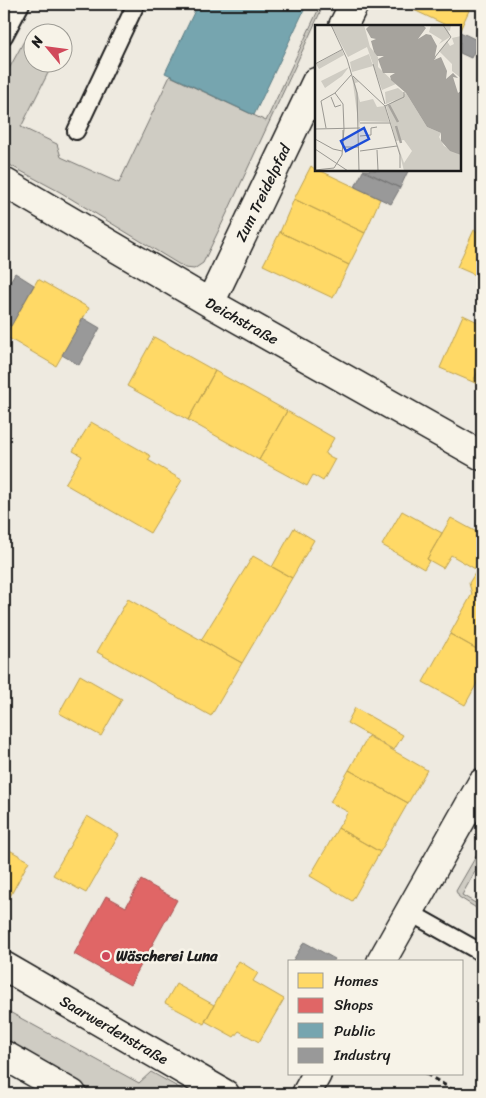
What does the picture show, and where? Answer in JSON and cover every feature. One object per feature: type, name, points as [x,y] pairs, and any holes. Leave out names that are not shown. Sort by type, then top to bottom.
[{"type":"street","points":[[344,25],[354,4]]},
{"type":"street","name":"Zum Treidelpfad","points":[[210,303],[315,84]]},
{"type":"street","name":"Deichstraße","points":[[4,182],[210,303],[482,456]]},
{"type":"street","points":[[382,960],[482,784]]},
{"type":"street","name":"Saarwerdenstraße","points":[[4,966],[225,1094]]},
{"type":"street","points":[[4,1055],[72,1094]]},
{"type":"street","points":[[306,1094],[316,1076]]},
{"type":"lane","points":[[4,36],[20,4]]},
{"type":"lane","points":[[76,131],[136,4]]},
{"type":"lane","points":[[409,912],[482,953]]},
{"type":"path","points":[[429,1076],[460,1094]]},
{"type":"shaded area","points":[[321,4],[324,4],[203,263],[194,269],[185,268],[60,192],[4,162],[4,78],[22,45],[22,72],[48,72],[21,127],[57,144],[61,157],[119,183],[170,76],[266,121]]},
{"type":"shaded area","points":[[482,846],[482,859],[462,895],[482,907],[481,911],[459,897],[456,891]]},
{"type":"shaded area","points":[[4,1009],[139,1083],[151,1072],[190,1094],[94,1094],[4,1042]]},
{"type":"building: Homes","points":[[401,4],[472,4],[461,28],[461,25],[446,25]]},
{"type":"building: Homes","points":[[311,166],[315,171],[321,171],[380,199],[365,233],[294,199]]},
{"type":"building: Homes","points":[[294,199],[365,233],[349,265],[280,232]]},
{"type":"building: Homes","points":[[474,230],[482,234],[482,272],[480,277],[457,267]]},
{"type":"building: Homes","points":[[280,232],[349,265],[333,298],[263,265]]},
{"type":"building: Homes","points":[[38,279],[89,308],[56,366],[5,336]]},
{"type":"building: Homes","points":[[463,315],[482,324],[482,362],[473,382],[440,368]]},
{"type":"building: Homes","points":[[154,337],[215,371],[188,420],[127,386]]},
{"type":"building: Homes","points":[[482,362],[482,386],[473,382]]},
{"type":"building: Homes","points":[[215,371],[287,411],[259,460],[188,420]]},
{"type":"building: Homes","points":[[287,411],[334,438],[325,454],[335,459],[323,481],[313,475],[307,486],[259,460]]},
{"type":"building: Homes","points":[[91,422],[151,456],[148,460],[182,480],[150,533],[65,484],[82,456],[73,451]]},
{"type":"building: Homes","points":[[402,511],[442,533],[427,559],[429,561],[424,569],[382,545]]},
{"type":"building: Homes","points":[[451,518],[482,535],[482,652],[450,634],[472,594],[469,583],[477,570],[451,555],[443,568],[427,559]]},
{"type":"building: Homes","points":[[294,528],[314,540],[292,578],[272,567]]},
{"type":"building: Homes","points":[[253,556],[292,578],[242,663],[201,640]]},
{"type":"building: Homes","points":[[128,599],[242,663],[211,716],[97,652]]},
{"type":"building: Homes","points":[[450,634],[482,652],[482,674],[465,705],[423,682]]},
{"type":"building: Homes","points":[[80,675],[122,699],[101,736],[59,713]]},
{"type":"building: Homes","points":[[355,708],[403,735],[394,750],[347,723]]},
{"type":"building: Homes","points":[[368,736],[427,770],[408,803],[349,770]]},
{"type":"building: Homes","points":[[349,770],[408,803],[380,852],[338,828],[348,812],[330,802]]},
{"type":"building: Homes","points":[[87,816],[119,835],[86,893],[53,875]]},
{"type":"building: Homes","points":[[338,828],[380,852],[352,901],[310,876]]},
{"type":"building: Homes","points":[[4,847],[29,861],[5,906],[4,905]]},
{"type":"building: Homes","points":[[239,961],[258,973],[253,981],[284,999],[259,1042],[239,1031],[234,1037],[205,1021]]},
{"type":"building: Homes","points":[[176,984],[214,1005],[204,1024],[165,1003]]},
{"type":"building: Shops","points":[[141,880],[177,900],[130,985],[74,954],[106,896],[126,907]]},
{"type":"building: Public","points":[[198,4],[307,4],[254,115],[165,73]]},
{"type":"building: Industry","points":[[461,32],[479,41],[471,58],[461,53]]},
{"type":"building: Industry","points":[[363,171],[400,188],[391,204],[355,187]]},
{"type":"building: Industry","points":[[365,171],[408,171],[400,188]]},
{"type":"building: Industry","points":[[15,273],[34,285],[11,326],[4,322],[4,293]]},
{"type":"building: Industry","points":[[83,318],[100,328],[79,365],[62,355]]},
{"type":"building: Industry","points":[[304,942],[335,959],[334,960],[293,960]]},
{"type":"place","name":"Wäscherei Luna","points":[[106,956]]}]
